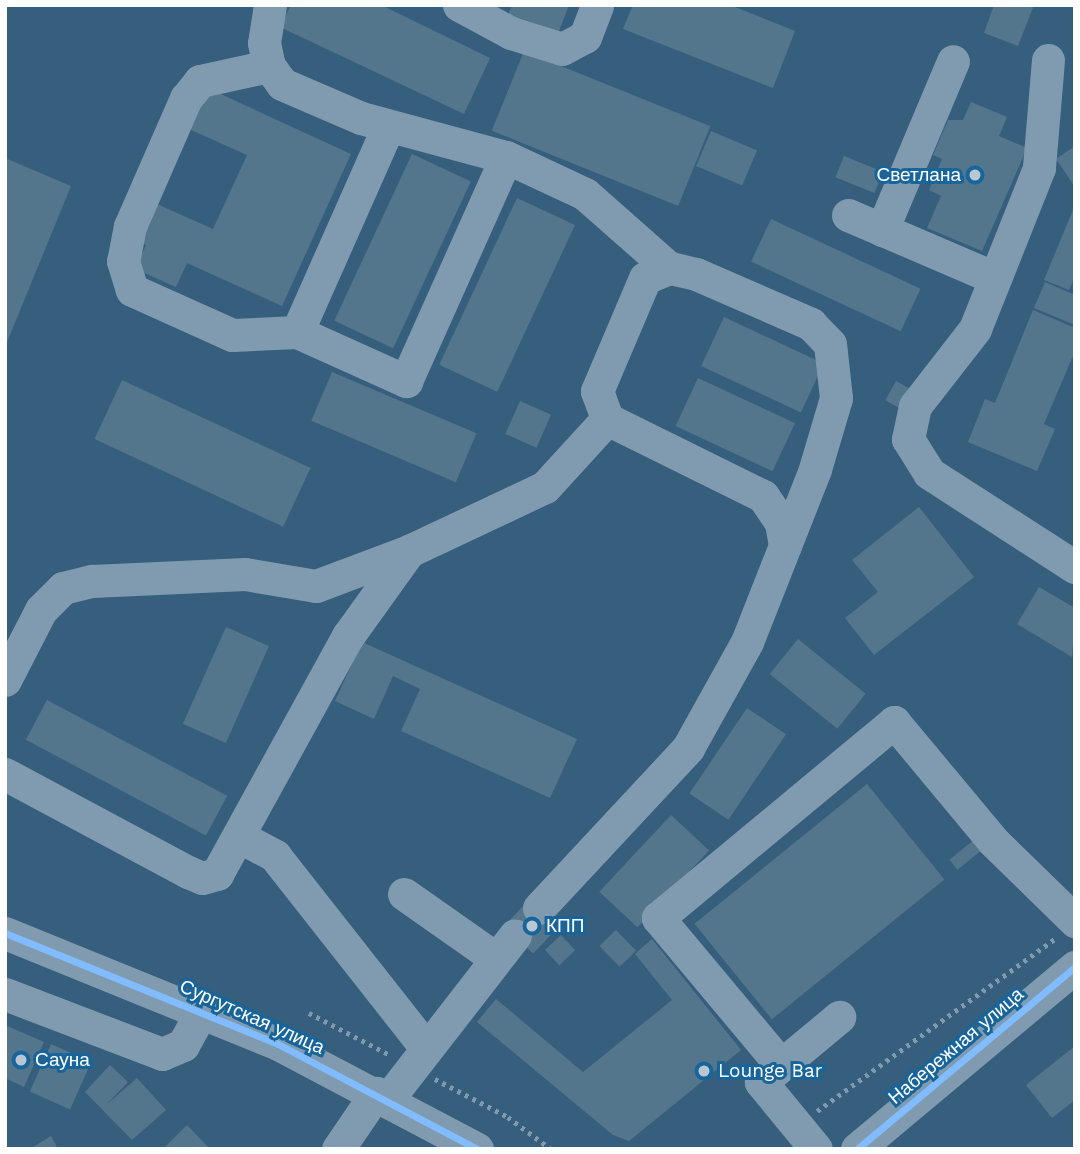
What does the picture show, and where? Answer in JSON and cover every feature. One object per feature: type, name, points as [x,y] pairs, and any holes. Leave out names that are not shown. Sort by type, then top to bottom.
[{"type":"street","points":[[270,5],[264,43],[269,66],[282,84],[388,127],[506,157],[584,194],[669,268],[778,306],[811,324],[830,344],[836,398],[785,545],[747,642],[688,748],[539,908]]},
{"type":"street","points":[[459,5],[510,33],[562,50],[585,37],[597,5]]},
{"type":"street","points":[[1048,60],[1060,101],[1040,168],[975,329],[915,407],[908,424],[911,451],[929,473],[1075,567]]},
{"type":"street","points":[[882,230],[953,61]]},
{"type":"street","points":[[269,66],[200,80],[186,98],[130,226],[123,261],[132,290],[232,335],[297,332],[406,381],[506,157]]},
{"type":"street","points":[[297,332],[388,127]]},
{"type":"street","points":[[848,215],[995,278]]},
{"type":"street","points":[[669,268],[645,278],[597,391],[607,419],[762,496],[781,523],[785,545]]},
{"type":"street","points":[[5,680],[41,610],[63,588],[92,581],[245,574],[316,586],[409,551],[545,487],[607,419]]},
{"type":"street","points":[[5,774],[202,878],[217,874],[240,837],[348,636],[409,551]]},
{"type":"street","points":[[781,1065],[658,918],[894,722],[1018,875],[1069,927]]},
{"type":"street","points":[[240,837],[275,856],[426,1048]]},
{"type":"street","points":[[338,1149],[426,1048],[505,947],[404,894]]},
{"type":"street","name":"Сургутская улица","points":[[5,933],[202,1011],[382,1096],[477,1149]]},
{"type":"street","name":"Набережная улица","points":[[857,1149],[1075,967]]},
{"type":"street","points":[[5,994],[162,1054],[184,1045],[202,1011]]},
{"type":"street","points":[[806,1137],[761,1082],[839,1017]]},
{"type":"path","points":[[806,1137],[1069,927]]},
{"type":"building","points":[[291,5],[381,5],[490,58],[464,114],[280,27]]},
{"type":"building","points":[[512,5],[569,5],[558,34],[508,15]]},
{"type":"building","points":[[633,5],[730,5],[795,31],[773,88],[623,29]]},
{"type":"building","points":[[994,5],[1034,5],[1018,46],[984,33]]},
{"type":"building","points":[[524,51],[710,126],[678,206],[492,131]]},
{"type":"building","points":[[201,85],[351,154],[282,306],[187,263],[176,287],[135,269],[146,245],[133,238],[150,201],[213,229],[247,155],[182,126]]},
{"type":"building","name":"Светлана","points":[[971,102],[1007,117],[999,136],[1027,148],[982,251],[927,228],[941,196],[929,190],[942,159],[933,155],[948,120],[963,120]]},
{"type":"building","points":[[711,131],[757,151],[742,186],[696,166]]},
{"type":"building","points":[[1075,146],[1075,187],[1056,159]]},
{"type":"building","points":[[412,154],[471,181],[393,348],[334,321]]},
{"type":"building","points":[[844,156],[883,172],[874,193],[835,177]]},
{"type":"building","points":[[5,158],[71,186],[5,347]]},
{"type":"building","points":[[517,198],[575,225],[497,392],[439,365]]},
{"type":"building","points":[[1075,205],[1075,276],[1069,290],[1044,280]]},
{"type":"building","points":[[771,219],[921,289],[901,331],[751,262]]},
{"type":"building","points":[[1045,282],[1075,295],[1075,325],[1034,308]]},
{"type":"building","points":[[1033,310],[1075,328],[1075,351],[1044,424],[1055,429],[1037,471],[968,442],[985,399],[995,403]]},
{"type":"building","points":[[724,317],[824,363],[801,412],[701,366]]},
{"type":"building","points":[[332,372],[477,433],[456,482],[311,421]]},
{"type":"building","points":[[698,378],[795,423],[773,471],[676,426]]},
{"type":"building","points":[[122,380],[311,468],[283,527],[95,439]]},
{"type":"building","points":[[896,381],[916,392],[905,411],[885,400]]},
{"type":"building","points":[[520,401],[551,415],[536,448],[505,434]]},
{"type":"building","points":[[919,507],[974,577],[874,655],[845,618],[878,592],[852,560]]},
{"type":"building","points":[[1039,587],[1075,608],[1072,657],[1017,624]]},
{"type":"building","points":[[226,627],[269,646],[226,743],[183,724]]},
{"type":"building","points":[[798,639],[866,694],[837,729],[770,674]]},
{"type":"building","points":[[362,642],[577,739],[550,798],[401,731],[420,689],[393,676],[374,719],[335,701]]},
{"type":"building","points":[[47,700],[227,796],[206,836],[26,740]]},
{"type":"building","points":[[747,708],[786,734],[728,820],[689,793]]},
{"type":"building","points":[[867,784],[944,880],[772,1019],[694,924]]},
{"type":"building","points":[[671,815],[709,850],[637,927],[599,892]]},
{"type":"building","points":[[975,839],[983,849],[958,870],[949,860]]},
{"type":"building","name":"КПП","points":[[530,899],[559,927],[533,953],[504,926]]},
{"type":"building","points":[[616,930],[636,951],[620,967],[599,946]]},
{"type":"building","points":[[561,935],[575,950],[559,965],[545,950]]},
{"type":"building","points":[[652,939],[741,1050],[629,1141],[613,1135],[477,1022],[496,999],[583,1072],[672,1000],[635,954]]},
{"type":"building","name":"Сауна","points":[[5,1025],[44,1042],[24,1087],[5,1078]]},
{"type":"building","points":[[51,1044],[91,1062],[70,1109],[30,1092]]},
{"type":"building","points":[[1075,1046],[1075,1100],[1052,1118],[1026,1085]]},
{"type":"building","points":[[110,1065],[128,1082],[106,1105],[137,1078],[166,1110],[132,1140],[85,1092]]},
{"type":"building","points":[[187,1125],[210,1149],[163,1149]]},
{"type":"building","points":[[51,1136],[58,1149],[30,1149]]},
{"type":"cycle path","points":[[5,933],[278,1044],[477,1149]]},
{"type":"cycle path","points":[[857,1149],[1075,967]]},
{"type":"place","name":"Светлана","points":[[975,175]]},
{"type":"place","name":"КПП","points":[[532,926]]},
{"type":"place","name":"Сауна","points":[[21,1060]]},
{"type":"place","name":"Lounge Bar","points":[[704,1071]]}]
